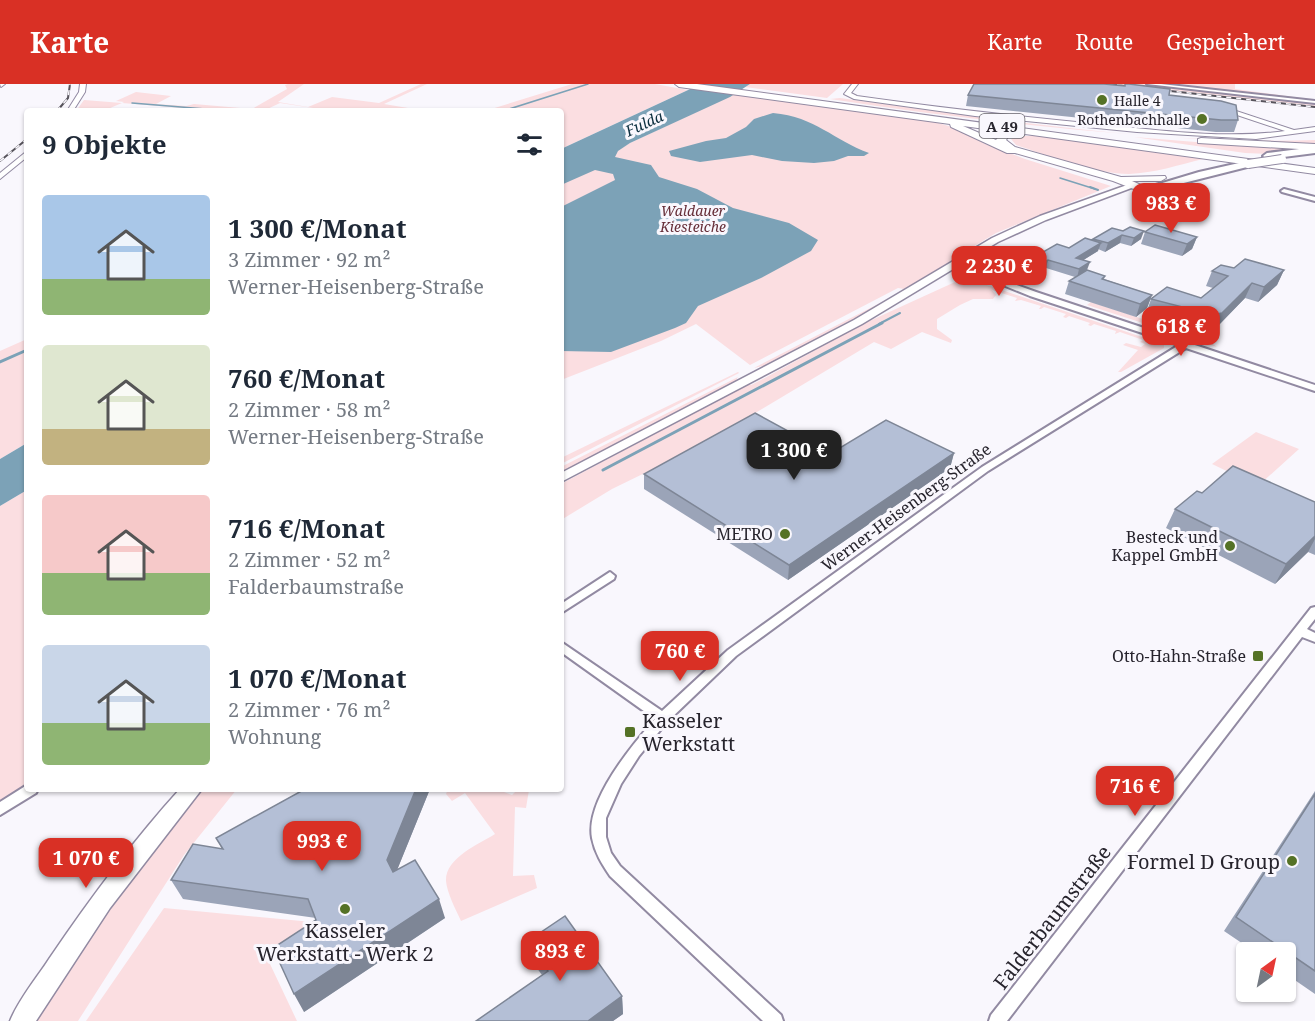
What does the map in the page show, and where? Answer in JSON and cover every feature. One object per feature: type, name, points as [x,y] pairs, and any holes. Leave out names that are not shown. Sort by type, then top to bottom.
[{"type":"highway","name":"A 49","points":[[679,84],[1002,123],[1315,169]]},
{"type":"highway","name":"A 49","points":[[699,84],[1315,169]]},
{"type":"highway","points":[[904,114],[950,124],[1010,151],[1136,188]]},
{"type":"highway","points":[[1002,123],[1315,150]]},
{"type":"highway","points":[[1100,140],[1020,132],[1008,134],[1000,140],[1006,146],[1018,151],[1109,177],[1136,188]]},
{"type":"highway","points":[[1096,177],[1114,185],[1114,192]]},
{"type":"highway","points":[[1109,177],[1161,178]]},
{"type":"main road","points":[[564,476],[1005,244],[1053,221],[1161,178],[1267,156],[1315,150]]},
{"type":"main road","points":[[858,322],[912,300],[951,280],[995,240],[1043,218],[1114,192],[1282,159],[1315,150]]},
{"type":"main road","points":[[22,1021],[68,950],[132,860],[189,792]]},
{"type":"street","points":[[72,108],[82,92],[83,84]]},
{"type":"street","points":[[855,84],[847,93],[848,96],[986,116],[1102,128],[1237,136],[1270,136],[1315,129]]},
{"type":"street","points":[[1149,84],[1315,102]]},
{"type":"street","points":[[1217,106],[1296,133]]},
{"type":"street","points":[[0,177],[24,156]]},
{"type":"street","points":[[1284,191],[1315,199]]},
{"type":"street","points":[[966,265],[1033,294],[1315,388]]},
{"type":"street","name":"Werner-Heisenberg-Straße","points":[[775,1021],[615,871],[605,856],[599,837],[598,818],[621,771],[633,752],[663,718],[732,653],[985,469],[1185,345]]},
{"type":"street","points":[[564,607],[610,576]]},
{"type":"street","name":"Falderbaumstraße","points":[[997,1021],[1315,611]]},
{"type":"street","points":[[1300,631],[1315,638]]},
{"type":"street","points":[[564,648],[663,718]]},
{"type":"street","points":[[0,809],[26,792]]},
{"type":"green space","points":[[288,84],[304,84],[278,102],[308,107],[332,97],[379,103],[421,84],[427,84],[384,104],[408,108],[313,108],[280,103],[269,108],[254,108],[287,89],[285,85]]},
{"type":"green space","points":[[572,84],[655,84],[688,90],[564,148],[564,108],[495,108]]},
{"type":"green space","points":[[750,84],[843,84],[827,98],[745,87]]},
{"type":"green space","points":[[1115,84],[1142,84],[1315,103],[1315,106]]},
{"type":"green space","points":[[1170,84],[1235,84],[1235,89],[1315,100]]},
{"type":"green space","points":[[136,92],[171,96],[156,104],[240,108],[183,108],[116,101]]},
{"type":"green space","name":"Waldauer Kiesteiche","points":[[734,94],[925,119],[962,130],[983,143],[1025,159],[1111,186],[996,233],[953,259],[945,267],[904,289],[898,288],[750,365],[696,324],[661,341],[564,379],[564,181],[630,143]]},
{"type":"green space","points":[[840,98],[1077,129],[1196,138],[1315,140],[1315,145],[1194,139],[1072,129],[951,116],[830,99]]},
{"type":"green space","points":[[84,100],[122,103],[110,108],[78,108]]},
{"type":"green space","points":[[1020,136],[1039,136],[1203,159],[1148,172],[1116,173],[1072,163],[1016,145],[1011,139]]},
{"type":"green space","points":[[1134,137],[1257,147],[1311,148],[1269,154],[1245,153]]},
{"type":"green space","points":[[972,280],[1160,343],[1164,345],[1164,348],[1118,372],[1138,350],[1123,345],[1126,343],[1141,347],[1145,344],[1140,342],[1143,340],[1120,332],[1115,334],[1116,331],[1094,324],[1091,326],[1088,325],[1090,323],[1069,316],[1066,318],[1063,317],[1066,314],[1044,307],[1039,309],[1041,306],[1021,300],[1015,301],[1017,298],[992,290],[996,295],[993,299],[973,299],[937,319],[937,329],[952,340],[951,343],[922,332],[891,349],[874,342],[694,449],[612,489],[564,518],[564,482],[863,324],[955,282],[963,283]]},
{"type":"green space","points":[[911,287],[900,296],[767,365],[754,368]]},
{"type":"green space","points":[[1091,302],[1207,340],[1217,347],[1087,305]]},
{"type":"green space","points":[[24,340],[24,445],[0,459],[0,351]]},
{"type":"green space","points":[[738,372],[739,373],[564,462],[564,457]]},
{"type":"green space","points":[[738,377],[735,382],[564,471],[564,465]]},
{"type":"green space","points":[[1256,432],[1299,449],[1258,486],[1212,464]]},
{"type":"green space","points":[[24,492],[24,788],[0,803],[0,506]]},
{"type":"green space","points":[[199,792],[235,792],[184,855],[78,1021],[34,1021],[76,954],[140,863]]},
{"type":"green space","points":[[447,792],[504,792],[512,795],[515,792],[529,792],[526,808],[515,807],[513,876],[534,875],[537,888],[461,921],[448,891],[447,873],[451,865],[464,853],[495,834],[465,793],[452,801]]},
{"type":"green space","points":[[164,908],[312,922],[317,935],[270,964],[297,1021],[86,1021]]},
{"type":"water","name":"Fulda","points":[[701,84],[750,84],[730,97],[630,143],[618,151],[615,157],[651,165],[659,177],[697,189],[733,208],[789,223],[818,240],[811,251],[761,278],[698,306],[686,323],[675,328],[611,352],[564,351],[564,206],[615,180],[613,174],[595,170],[564,184],[564,148]]},
{"type":"water","points":[[773,113],[788,115],[813,124],[869,153],[864,156],[848,156],[834,161],[814,163],[782,161],[752,155],[700,162],[671,156],[669,151],[726,138],[746,127],[754,119]]},
{"type":"water","points":[[24,445],[24,492],[0,506],[0,459]]},
{"type":"building","points":[[974,84],[1125,86],[1129,84],[1170,89],[1169,95],[1236,105],[1238,120],[968,95]]},
{"type":"building","points":[[1155,225],[1197,237],[1187,244],[1145,232]]},
{"type":"building","points":[[1130,227],[1144,231],[1134,238],[1122,235],[1108,243],[1093,239],[1112,228],[1123,231]]},
{"type":"building","points":[[1085,238],[1101,243],[1076,258],[1090,262],[1079,269],[1048,260],[1033,269],[1017,263],[1057,244],[1069,248]]},
{"type":"building","points":[[1245,259],[1284,270],[1264,287],[1252,283],[1222,313],[1216,314],[1193,307],[1190,309],[1151,299],[1167,287],[1201,298],[1228,276],[1212,271],[1221,265],[1234,268]]},
{"type":"building","points":[[1087,270],[1105,276],[1102,279],[1152,295],[1140,304],[1069,281]]},
{"type":"building","name":"METRO","points":[[755,413],[830,454],[886,420],[954,453],[789,565],[644,474]]},
{"type":"building","points":[[1233,466],[1315,502],[1315,536],[1286,564],[1175,509],[1197,491],[1202,493]]},
{"type":"building","name":"Kasseler Werkstatt - Werk 2","points":[[300,792],[415,792],[387,860],[393,872],[415,860],[439,899],[294,994],[273,948],[316,920],[308,899],[171,880],[193,844],[223,849],[216,838]]},
{"type":"building","name":"Formel D Group","points":[[1315,794],[1315,971],[1296,958],[1296,942],[1273,942],[1236,917]]},
{"type":"building","points":[[565,916],[622,996],[588,1021],[476,1021],[548,971],[528,941]]},
{"type":"waterway","points":[[512,108],[588,84]]},
{"type":"waterway","points":[[132,103],[193,108]]},
{"type":"waterway","points":[[1060,178],[1095,189]]},
{"type":"waterway","points":[[1090,187],[1098,190]]},
{"type":"waterway","points":[[879,324],[900,313]]},
{"type":"waterway","points":[[603,470],[882,323]]},
{"type":"waterway","points":[[0,362],[24,351]]},
{"type":"railway","points":[[60,108],[68,98],[70,84]]},
{"type":"railway","points":[[1107,84],[1315,107]]},
{"type":"railway","points":[[0,161],[24,141]]},
{"type":"place","name":"Halle 4","points":[[1102,100]]},
{"type":"place","name":"Rothenbachhalle","points":[[1202,119]]},
{"type":"place","name":"METRO","points":[[785,534]]},
{"type":"place","name":"Besteck und Kappel GmbH","points":[[1230,546]]},
{"type":"place","name":"Otto-Hahn-Straße","points":[[1258,656]]},
{"type":"place","name":"Kasseler Werkstatt","points":[[630,732]]},
{"type":"place","name":"Formel D Group","points":[[1292,861]]},
{"type":"place","name":"Kasseler Werkstatt - Werk 2","points":[[345,909]]}]
